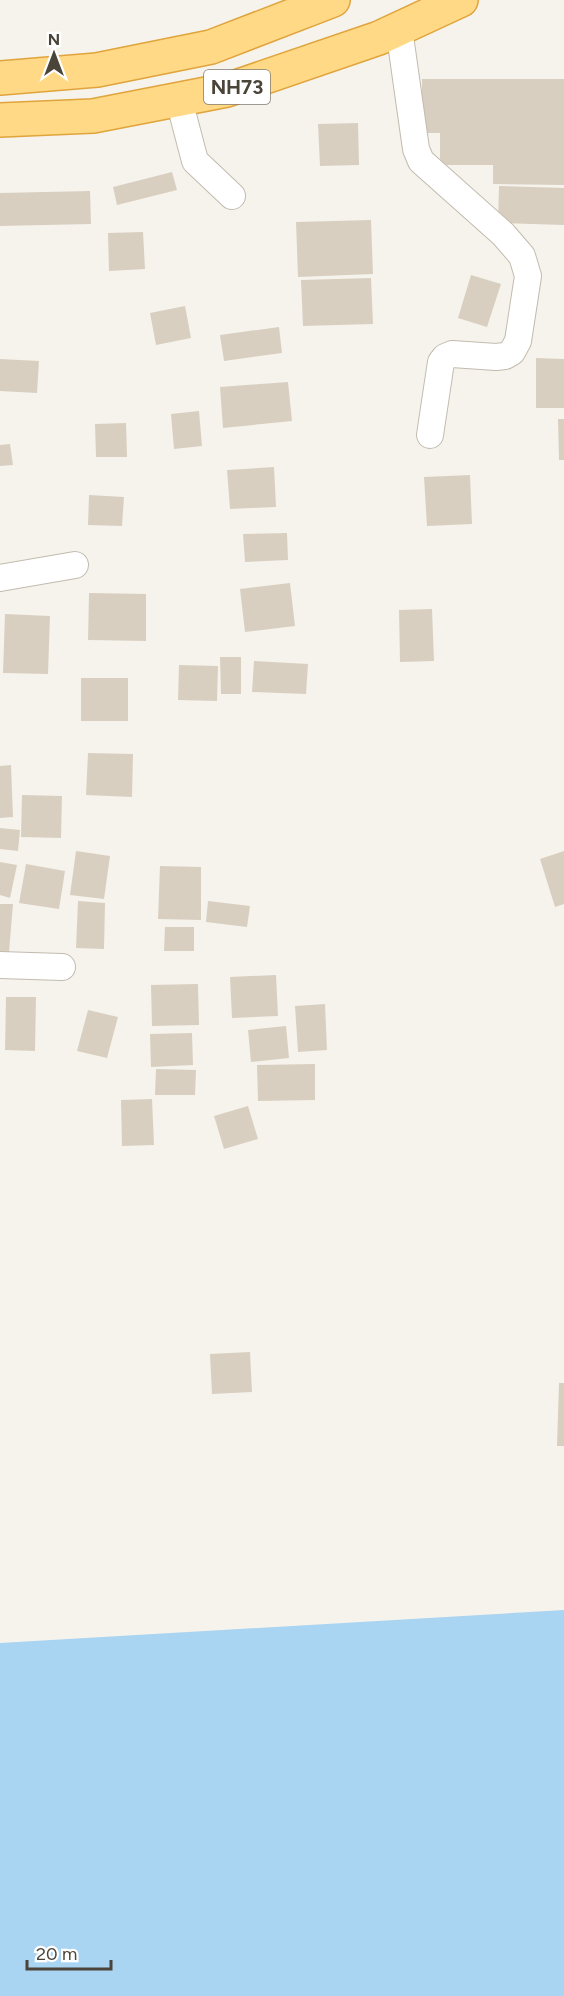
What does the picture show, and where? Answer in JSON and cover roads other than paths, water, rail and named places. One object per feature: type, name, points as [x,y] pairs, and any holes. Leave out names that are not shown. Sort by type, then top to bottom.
[{"type":"highway","name":"NH73","points":[[0,78],[97,70],[211,47],[333,0]]},
{"type":"highway","name":"NH73","points":[[0,120],[93,116],[227,90],[379,38],[461,0]]},
{"type":"street","points":[[399,28],[416,149],[421,161],[503,234],[522,256],[528,276],[518,341],[512,352],[496,357],[452,354],[441,362],[430,435]]},
{"type":"street","points":[[178,100],[195,161],[232,196]]},
{"type":"street","points":[[0,578],[75,565]]},
{"type":"street","points":[[0,965],[62,967]]},
{"type":"water","points":[[564,1610],[564,1996],[0,1996],[0,1643]]}]
